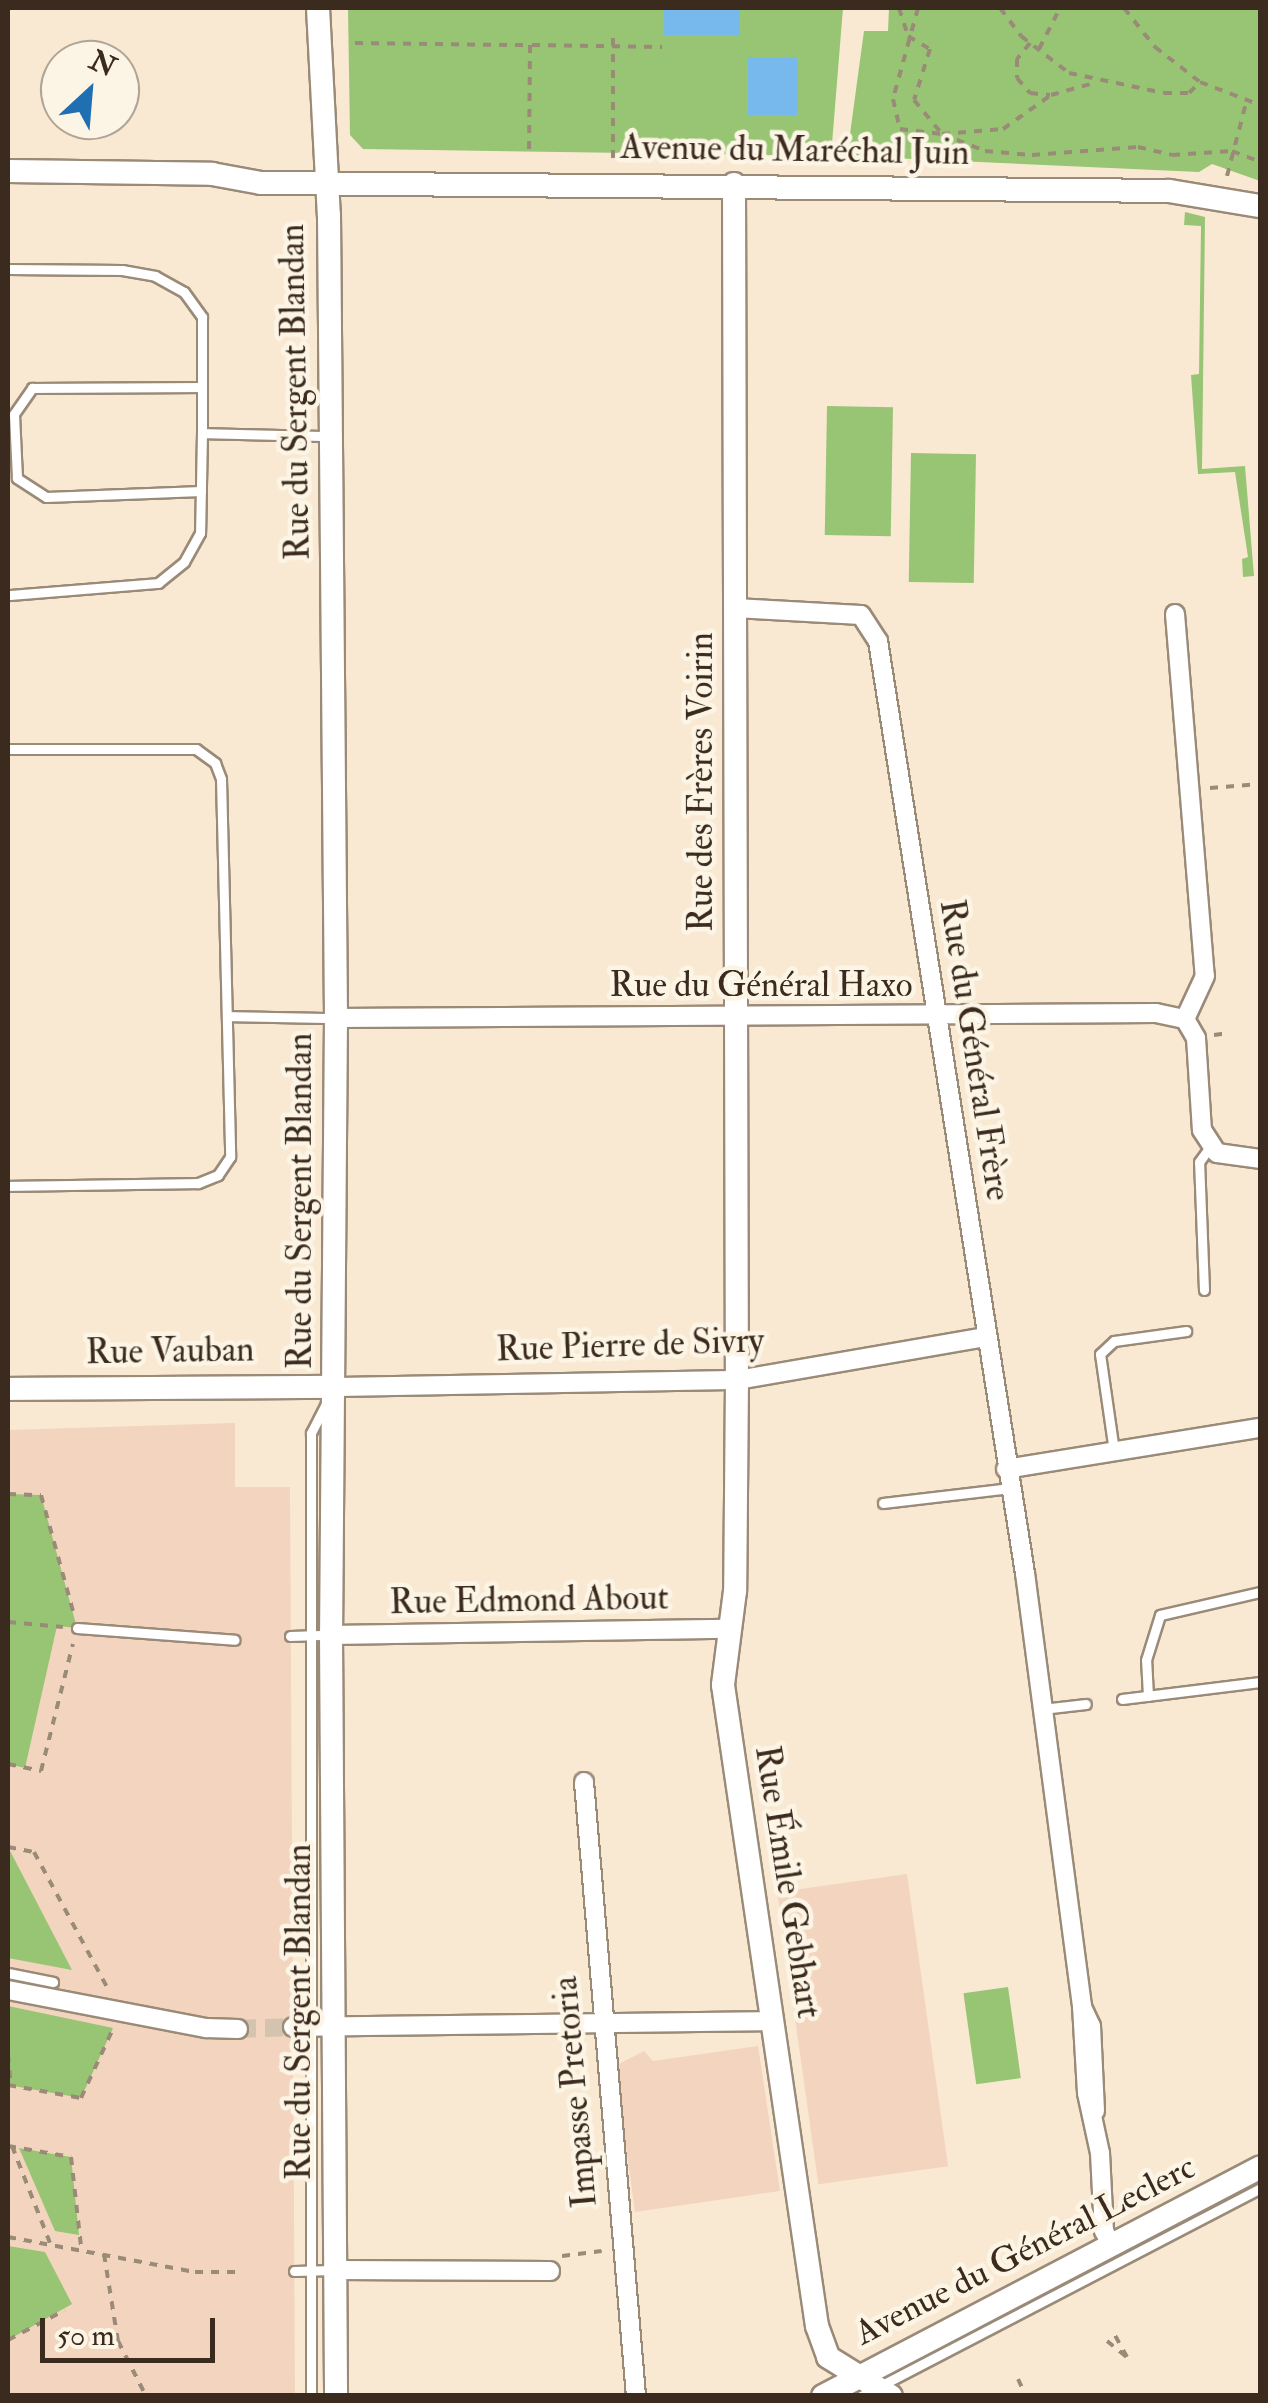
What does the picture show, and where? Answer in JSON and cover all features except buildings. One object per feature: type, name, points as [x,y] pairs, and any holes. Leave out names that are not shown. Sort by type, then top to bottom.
[{"type":"street","name":"Rue du Sergent Blandan","points":[[318,8],[328,182],[336,1018],[334,1386],[320,1636],[335,2026],[336,2396]]},
{"type":"street","name":"Avenue du Maréchal Juin","points":[[8,172],[328,182],[1169,191],[1260,206]]},
{"type":"street","name":"Rue des Frères Voirin","points":[[734,184],[737,1380]]},
{"type":"street","name":"Rue du Général Frère","points":[[735,608],[848,612],[871,624],[987,1337],[1082,2006],[1086,2093],[1095,2111],[1104,2231],[1116,2253]]},
{"type":"street","points":[[1175,614],[1205,976],[1184,1019],[1196,1038],[1202,1130],[1217,1152],[1260,1159]]},
{"type":"street","name":"Rue du Général Haxo","points":[[336,1018],[937,1018],[1156,1013],[1184,1019]]},
{"type":"street","name":"Rue Pierre de Sivry","points":[[334,1386],[737,1380],[987,1337]]},
{"type":"street","name":"Rue Émile Gebhart","points":[[737,1380],[735,1591],[723,1685],[817,2326],[828,2356],[872,2388]]},
{"type":"street","name":"Rue Vauban","points":[[8,1389],[334,1386]]},
{"type":"street","points":[[1008,1478],[1114,1452],[1260,1428]]},
{"type":"street","name":"Rue Edmond About","points":[[320,1636],[728,1629]]},
{"type":"street","name":"Impasse Pretoria","points":[[584,1782],[620,2250],[636,2396]]},
{"type":"street","points":[[8,1990],[120,2013],[238,2029]]},
{"type":"street","points":[[301,2026],[774,2021]]},
{"type":"street","name":"Avenue du Général Leclerc","points":[[823,2396],[872,2388],[1260,2168]]},
{"type":"street","points":[[337,2270],[550,2272]]},
{"type":"lane","points":[[8,269],[122,270],[155,276],[184,292],[202,317],[200,533],[184,562],[158,583],[8,596]]},
{"type":"lane","points":[[201,491],[46,497],[18,478],[14,414],[32,388],[202,387]]},
{"type":"lane","points":[[202,433],[331,436]]},
{"type":"lane","points":[[8,749],[196,749],[215,762],[221,780],[230,1157],[218,1176],[198,1184],[8,1186]]},
{"type":"lane","points":[[227,1016],[336,1018]]},
{"type":"lane","points":[[1204,1290],[1200,1162],[1217,1152]]},
{"type":"lane","points":[[1114,1452],[1100,1354],[1114,1341],[1186,1331]]},
{"type":"lane","points":[[884,1503],[1008,1478]]},
{"type":"lane","points":[[1148,1696],[1146,1660],[1160,1615],[1260,1592]]},
{"type":"lane","points":[[78,1628],[235,1640]]},
{"type":"lane","points":[[290,1636],[320,1636],[301,2026],[312,2396]]},
{"type":"lane","points":[[1122,1700],[1260,1682]]},
{"type":"lane","points":[[1042,1709],[1086,1704]]},
{"type":"lane","points":[[8,1972],[52,1982]]},
{"type":"lane","points":[[1116,2253],[1260,2188]]},
{"type":"lane","points":[[294,2271],[337,2270]]},
{"type":"path","points":[[899,8],[908,36],[930,49],[914,100],[942,134],[984,150],[1032,155],[1138,147],[1172,155],[1232,151],[1260,162]]},
{"type":"path","points":[[918,8],[908,36],[893,118],[900,129],[942,134],[1003,129],[1051,96],[1094,83]]},
{"type":"path","points":[[1000,8],[1030,43],[1068,73],[1094,83],[1188,93],[1200,82]]},
{"type":"path","points":[[1039,49],[1060,8]]},
{"type":"path","points":[[1124,8],[1155,46],[1200,82],[1246,104],[1260,105]]},
{"type":"path","points":[[613,37],[613,158]]},
{"type":"path","points":[[355,43],[662,48]]},
{"type":"path","points":[[1030,43],[1017,59],[1016,78],[1030,93],[1051,96]]},
{"type":"path","points":[[530,45],[530,157]]},
{"type":"path","points":[[1224,188],[1246,104]]},
{"type":"path","points":[[1191,790],[1260,784]]},
{"type":"path","points":[[8,1494],[41,1495],[78,1628],[41,1771],[8,1764]]},
{"type":"path","points":[[8,1622],[78,1628]]},
{"type":"path","points":[[8,1847],[34,1852],[120,2013],[81,2098],[9,2086],[8,2054]]},
{"type":"path","points":[[10,2146],[50,2243]]},
{"type":"path","points":[[10,2146],[72,2156],[81,2246]]},
{"type":"path","points":[[8,2237],[81,2246],[194,2272],[238,2272]]},
{"type":"path","points":[[550,2272],[564,2254],[620,2250]]},
{"type":"path","points":[[104,2254],[118,2341],[146,2396]]},
{"type":"path","points":[[8,2340],[64,2310]]},
{"type":"path","points":[[1107,2340],[1127,2357],[1112,2330]]},
{"type":"path","points":[[1018,2379],[1026,2396]]},
{"type":"shaded area","points":[[235,1423],[235,1487],[290,1487],[295,2395],[8,2395],[8,1430]]},
{"type":"shaded area","points":[[907,1874],[948,2166],[818,2184],[777,1892]]},
{"type":"shaded area","points":[[758,2046],[780,2191],[635,2212],[615,2066],[644,2051],[653,2061]]},
{"type":"green space","points":[[348,8],[843,8],[831,156],[363,149],[350,135]]},
{"type":"green space","points":[[889,8],[1260,8],[1260,181],[1212,164],[1199,172],[847,156],[864,31],[888,31]]},
{"type":"green space","points":[[1185,212],[1205,217],[1202,469],[1245,466],[1254,576],[1243,577],[1242,559],[1248,557],[1235,472],[1198,474],[1191,375],[1199,374],[1201,226],[1184,225]]},
{"type":"green space","points":[[827,406],[893,407],[891,536],[825,535]]},
{"type":"green space","points":[[911,453],[976,454],[974,583],[909,582]]},
{"type":"green space","points":[[8,1494],[41,1495],[77,1628],[57,1626],[25,1768],[8,1764]]},
{"type":"green space","points":[[8,1847],[72,1970],[8,1958]]},
{"type":"green space","points":[[1008,1987],[1021,2078],[976,2084],[963,1993]]},
{"type":"green space","points":[[8,2006],[113,2028],[81,2098],[8,2085]]},
{"type":"green space","points":[[19,2148],[71,2157],[79,2235],[55,2231]]},
{"type":"green space","points":[[8,2246],[45,2252],[72,2304],[8,2340]]},
{"type":"water","points":[[664,8],[740,8],[740,35],[664,35]]},
{"type":"water","points":[[748,57],[797,57],[797,115],[748,115]]},
{"type":"tunnel","points":[[238,2029],[293,2027]]}]
